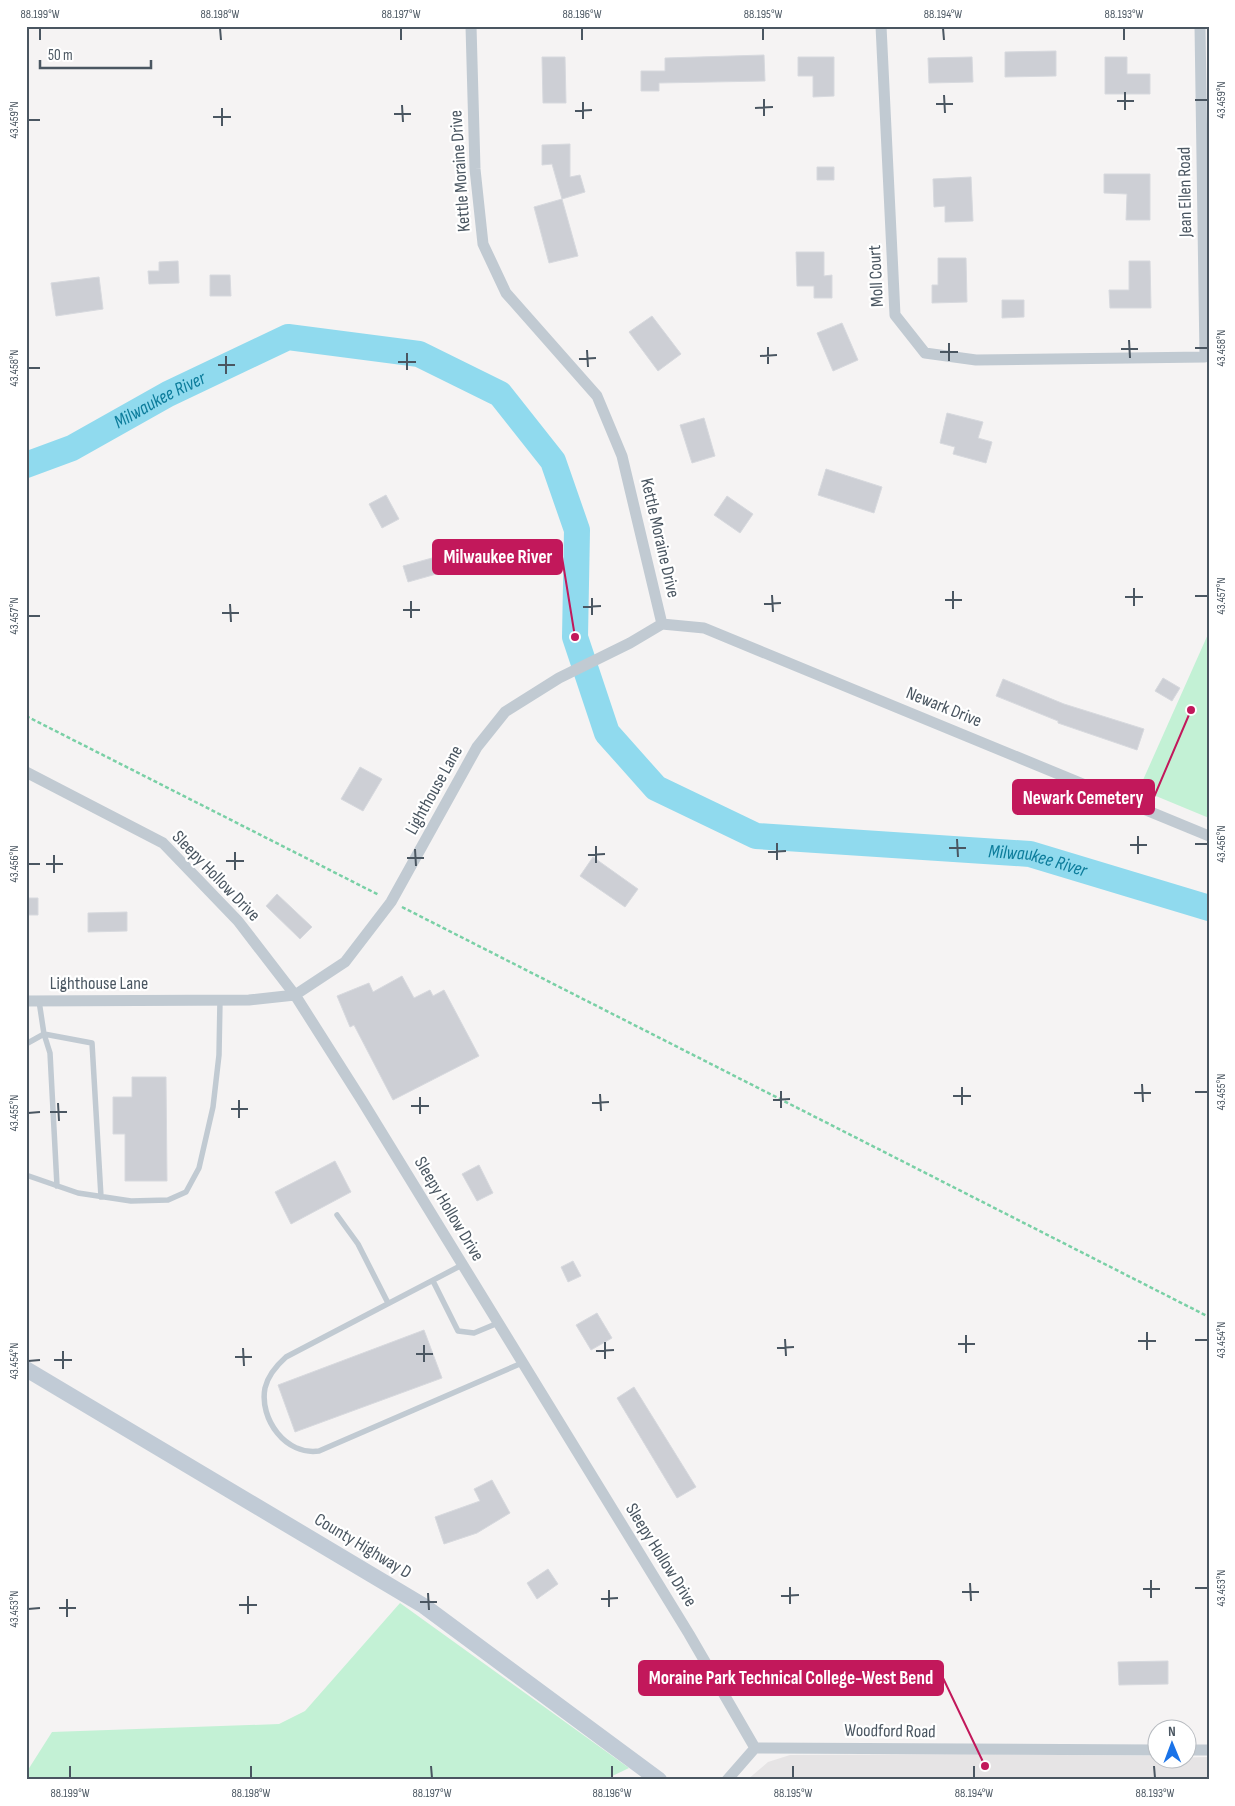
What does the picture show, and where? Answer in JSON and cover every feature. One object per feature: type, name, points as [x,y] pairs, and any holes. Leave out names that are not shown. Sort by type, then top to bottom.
[{"type":"main road","name":"County Highway D","points":[[26,1356],[82,1401]]},
{"type":"main road","name":"County Highway D","points":[[26,1369],[424,1606],[659,1780]]},
{"type":"street","name":"Kettle Moraine Drive","points":[[471,26],[475,169],[483,244],[506,293],[597,396],[622,456],[662,624]]},
{"type":"street","name":"Moll Court","points":[[881,26],[895,315],[925,353],[976,360],[1205,357]]},
{"type":"street","name":"Jean Ellen Road","points":[[1200,26],[1205,357]]},
{"type":"street","name":"Lighthouse Lane","points":[[26,1001],[249,1000],[295,995],[345,962],[392,902],[478,747],[505,712],[559,678],[630,643],[662,624]]},
{"type":"street","name":"Newark Drive","points":[[662,624],[704,628],[1209,836]]},
{"type":"street","name":"Sleepy Hollow Drive","points":[[26,772],[162,843],[238,921],[295,995],[689,1634],[755,1748]]},
{"type":"street","name":"Woodford Road","points":[[755,1748],[1148,1750]]},
{"type":"street","points":[[727,1780],[755,1748]]},
{"type":"lane","points":[[26,1175],[78,1193],[101,1197],[131,1200],[168,1200],[186,1192],[199,1168],[213,1107],[219,1055],[220,1000]]},
{"type":"lane","points":[[39,1001],[44,1034],[50,1053],[57,1186]]},
{"type":"lane","points":[[26,1044],[44,1034],[92,1043],[101,1197]]},
{"type":"lane","points":[[338,1215],[358,1244],[388,1303]]},
{"type":"lane","points":[[462,1265],[286,1357],[274,1367],[265,1388],[265,1406],[271,1426],[290,1446],[306,1453],[319,1451],[522,1363]]},
{"type":"lane","points":[[433,1281],[458,1331],[474,1333],[498,1323]]},
{"type":"path","points":[[26,716],[1209,1317]]},
{"type":"shaded area","points":[[790,1755],[1148,1756],[1148,1768],[1198,1768],[1198,1757],[1209,1757],[1209,1780],[747,1780],[768,1762]]},
{"type":"green space","points":[[1209,632],[1209,818],[1139,789]]},
{"type":"green space","points":[[400,1603],[629,1768],[604,1780],[26,1780],[26,1773],[52,1732],[279,1724],[305,1711]]},
{"type":"building","points":[[1056,51],[1056,76],[1005,77],[1005,52]]},
{"type":"building","points":[[764,55],[765,81],[659,83],[659,91],[641,91],[641,71],[665,71],[665,58]]},
{"type":"building","points":[[542,57],[565,57],[566,103],[543,103]]},
{"type":"building","points":[[798,57],[834,57],[834,96],[813,97],[813,76],[798,76]]},
{"type":"building","points":[[972,57],[973,82],[929,83],[928,58]]},
{"type":"building","points":[[1105,57],[1127,57],[1127,74],[1150,74],[1150,94],[1105,94]]},
{"type":"building","points":[[570,144],[570,177],[580,175],[585,192],[562,199],[552,164],[542,165],[542,145]]},
{"type":"building","points":[[817,167],[834,167],[834,180],[817,180]]},
{"type":"building","points":[[1104,174],[1150,174],[1150,220],[1126,220],[1127,194],[1104,193]]},
{"type":"building","points":[[971,177],[973,221],[945,222],[945,206],[934,207],[933,179]]},
{"type":"building","points":[[562,199],[578,256],[549,263],[534,207]]},
{"type":"building","points":[[796,252],[824,252],[824,276],[832,275],[832,298],[814,298],[814,286],[797,286]]},
{"type":"building","points":[[938,258],[966,258],[967,302],[932,303],[932,285],[938,285]]},
{"type":"building","points":[[178,261],[179,283],[149,284],[148,271],[159,271],[159,262]]},
{"type":"building","points":[[1129,261],[1150,261],[1151,308],[1110,308],[1109,290],[1129,290]]},
{"type":"building","points":[[210,275],[230,275],[231,296],[210,296]]},
{"type":"building","points":[[99,277],[103,309],[56,316],[51,283]]},
{"type":"building","points":[[1002,300],[1024,300],[1024,317],[1002,318]]},
{"type":"building","points":[[652,316],[681,354],[658,371],[629,332]]},
{"type":"building","points":[[842,323],[858,360],[833,371],[817,333]]},
{"type":"building","points":[[947,413],[983,422],[978,438],[992,442],[986,463],[953,454],[955,447],[940,443]]},
{"type":"building","points":[[704,418],[715,456],[692,463],[680,425]]},
{"type":"building","points":[[826,469],[882,487],[874,513],[818,495]]},
{"type":"building","points":[[386,495],[399,519],[382,528],[369,504]]},
{"type":"building","points":[[727,496],[753,514],[740,533],[714,515]]},
{"type":"building","points":[[443,555],[447,571],[408,582],[403,566]]},
{"type":"building","points":[[1163,678],[1180,688],[1172,701],[1155,691]]},
{"type":"building","points":[[1003,679],[1064,704],[1144,729],[1137,750],[1058,723],[1058,721],[996,696]]},
{"type":"building","points":[[360,767],[382,779],[363,811],[341,799]]},
{"type":"building","points":[[593,857],[638,889],[625,907],[580,876]]},
{"type":"building","points":[[277,894],[312,927],[300,939],[266,906]]},
{"type":"building","points":[[26,898],[38,898],[38,915],[26,915]]},
{"type":"building","points":[[127,912],[127,931],[88,932],[88,913]]},
{"type":"building","points":[[402,976],[414,998],[430,990],[433,996],[444,990],[479,1056],[393,1100],[354,1025],[350,1027],[337,996],[369,983],[373,992]]},
{"type":"building","points":[[132,1077],[166,1077],[167,1181],[125,1181],[125,1134],[113,1134],[113,1097],[132,1097]]},
{"type":"building","points":[[335,1161],[351,1192],[291,1224],[275,1192]]},
{"type":"building","points":[[479,1165],[493,1193],[477,1201],[462,1174]]},
{"type":"building","points":[[573,1261],[581,1276],[568,1282],[561,1267]]},
{"type":"building","points":[[597,1313],[612,1338],[591,1350],[576,1325]]},
{"type":"building","points":[[424,1330],[442,1378],[295,1432],[278,1385]]},
{"type":"building","points":[[634,1387],[696,1487],[677,1498],[617,1398]]},
{"type":"building","points":[[492,1480],[510,1513],[477,1533],[444,1544],[435,1517],[480,1501],[474,1489]]},
{"type":"building","points":[[548,1569],[558,1584],[537,1599],[527,1583]]},
{"type":"building","points":[[1168,1661],[1168,1684],[1119,1685],[1118,1662]]},
{"type":"waterway","name":"Milwaukee River","points":[[26,465],[72,448],[168,394],[288,337],[419,354],[500,394],[553,461],[577,530],[575,637],[607,733],[656,788],[756,836],[1030,854],[1209,908]]},
{"type":"place","name":"Milwaukee River","points":[[575,637]]},
{"type":"place","name":"Newark Cemetery","points":[[1191,710]]},
{"type":"place","name":"Moraine Park Technical College-West Bend","points":[[985,1766]]}]
